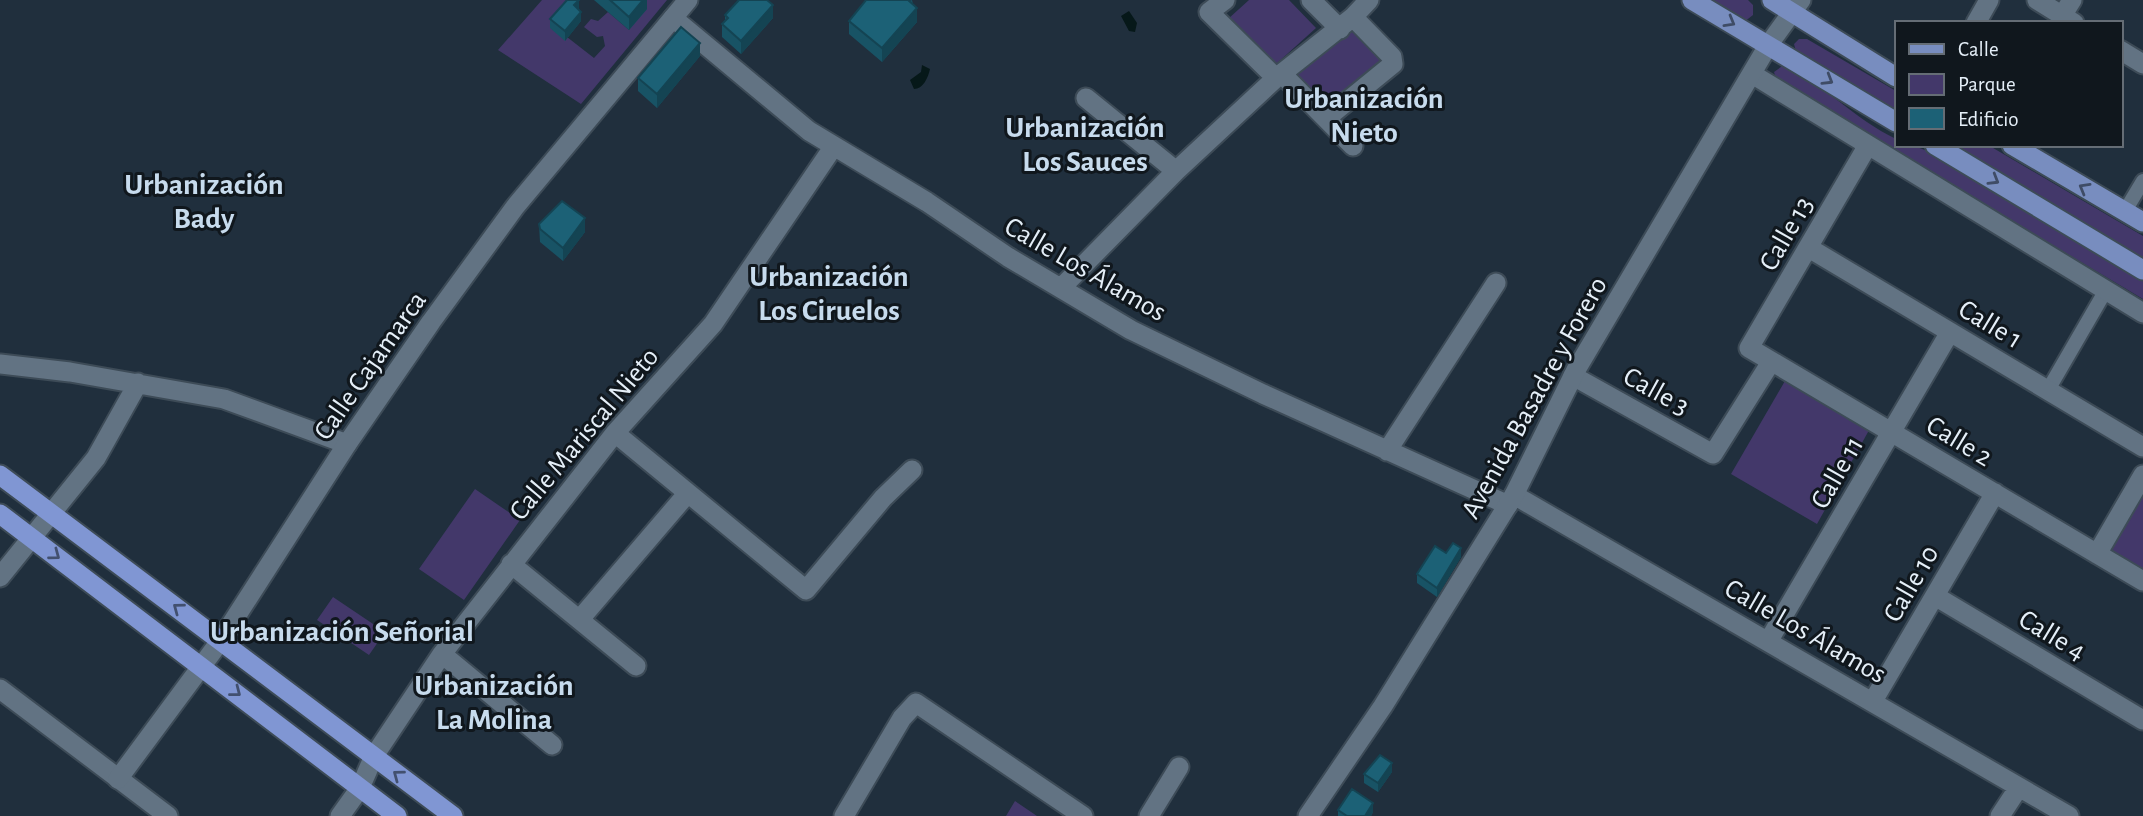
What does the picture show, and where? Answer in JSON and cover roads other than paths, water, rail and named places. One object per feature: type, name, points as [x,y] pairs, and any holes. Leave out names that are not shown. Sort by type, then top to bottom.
[{"type":"highway","points":[[0,475],[453,816]]},
{"type":"highway","points":[[0,514],[202,665],[397,816]]},
{"type":"main road","points":[[1692,0],[1895,121]]},
{"type":"main road","points":[[1772,0],[1796,7],[1895,76]]},
{"type":"main road","points":[[1938,147],[2143,270]]},
{"type":"main road","points":[[2015,147],[2143,222]]},
{"type":"street","name":"Calle Cajamarca","points":[[118,779],[221,640],[347,444],[516,207],[688,0]]},
{"type":"street","points":[[1225,0],[1209,12],[1321,116],[1328,117],[1353,146]]},
{"type":"street","points":[[1311,0],[1392,57],[1393,64],[1328,117]]},
{"type":"street","points":[[1061,288],[1176,171],[1279,76],[1347,23],[1369,0]]},
{"type":"street","points":[[1977,21],[1989,0]]},
{"type":"street","points":[[2037,0],[2070,13]]},
{"type":"street","name":"Avenida Basadre y Forero","points":[[1308,816],[1383,706],[1511,500],[1573,376],[1769,44],[1796,7]]},
{"type":"street","name":"Calle Los Álamos","points":[[673,18],[776,105],[834,146],[1061,288],[1143,335],[1387,451],[1511,500],[1769,640],[2069,816]]},
{"type":"street","points":[[2122,51],[2143,64]]},
{"type":"street","points":[[1752,74],[2143,313]]},
{"type":"street","points":[[1086,97],[1176,171]]},
{"type":"street","name":"Calle 13","points":[[1748,348],[1868,145]]},
{"type":"street","name":"Calle Mariscal Nieto","points":[[340,816],[360,788],[374,756],[442,654],[615,433],[713,324],[834,146]]},
{"type":"street","points":[[2125,211],[2143,181]]},
{"type":"street","name":"Calle 1","points":[[1809,248],[2143,447]]},
{"type":"street","points":[[1387,451],[1496,283]]},
{"type":"street","points":[[2048,390],[2106,290]]},
{"type":"street","name":"Calle 11","points":[[1769,640],[1950,332]]},
{"type":"street","name":"Calle 2","points":[[1748,348],[2143,581]]},
{"type":"street","name":"Calle 3","points":[[1573,376],[1713,454],[1771,362]]},
{"type":"street","points":[[0,364],[138,383],[224,400],[347,444]]},
{"type":"street","points":[[0,577],[96,458],[138,383]]},
{"type":"street","points":[[615,433],[806,590],[875,507],[912,470]]},
{"type":"street","points":[[2097,554],[2143,475]]},
{"type":"street","name":"Calle 10","points":[[1873,701],[1995,493]]},
{"type":"street","points":[[580,620],[687,494]]},
{"type":"street","points":[[512,564],[636,666]]},
{"type":"street","name":"Calle 4","points":[[1935,596],[2143,720]]},
{"type":"street","points":[[442,654],[552,745]]},
{"type":"street","points":[[0,689],[161,814]]},
{"type":"street","points":[[849,814],[902,718],[916,703],[1083,816]]},
{"type":"street","points":[[1149,816],[1179,767]]},
{"type":"street","points":[[2000,816],[2019,787]]},
{"type":"district","name":"Urbanización Nieto","points":[[1364,115]]},
{"type":"district","name":"Urbanización Los Sauces","points":[[1085,144]]},
{"type":"district","name":"Urbanización Bady","points":[[204,201]]},
{"type":"district","name":"Urbanización Los Ciruelos","points":[[829,293]]},
{"type":"district","name":"Urbanización Señorial","points":[[342,631]]},
{"type":"district","name":"Urbanización La Molina","points":[[494,702]]}]
